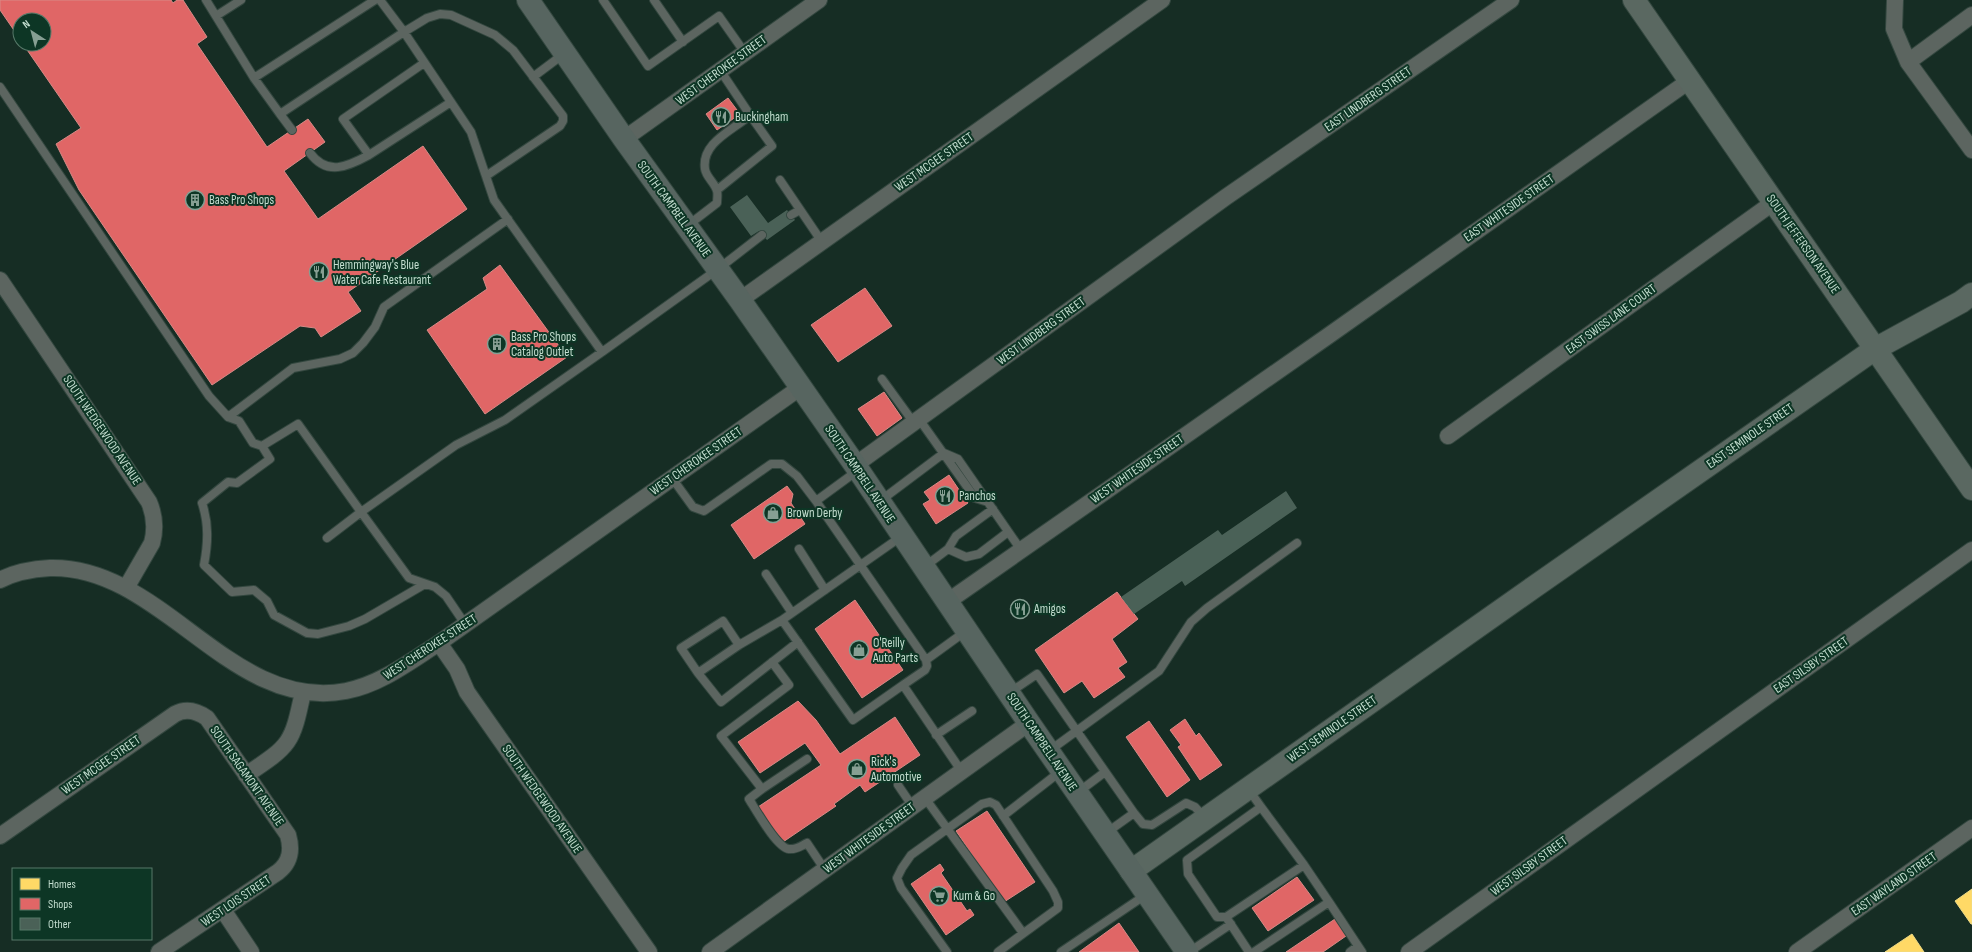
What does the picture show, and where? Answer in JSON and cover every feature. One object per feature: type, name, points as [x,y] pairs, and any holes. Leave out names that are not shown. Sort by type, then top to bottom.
[{"type":"main road","name":"SOUTH CAMPBELL AVENUE","points":[[528,0],[624,139],[718,269],[857,467],[1029,724],[1146,894],[1188,952]]},
{"type":"street","name":"WEST CHEROKEE STREET","points":[[624,139],[819,0]]},
{"type":"street","name":"WEST MCGEE STREET","points":[[740,300],[1162,0]]},
{"type":"street","name":"EAST LINDBERG STREET","points":[[1226,197],[1511,0]]},
{"type":"street","name":"SOUTH JEFFERSON AVENUE","points":[[1634,0],[1972,489]]},
{"type":"street","points":[[1895,0],[1894,29],[1908,62],[1972,150]]},
{"type":"street","points":[[1908,62],[1972,15]]},
{"type":"street","name":"EAST WHITESIDE STREET","points":[[1328,336],[1689,81]]},
{"type":"street","name":"WEST LINDBERG STREET","points":[[857,467],[916,421],[1226,197]]},
{"type":"street","name":"EAST SWISS LANE COURT","points":[[1448,436],[1774,202]]},
{"type":"street","name":"SOUTH WEDGEWOOD AVENUE","points":[[0,280],[150,502],[155,519],[154,536],[152,543],[126,588]]},
{"type":"street","name":"EAST SEMINOLE STREET","points":[[1534,587],[1875,349],[1961,302],[1972,294]]},
{"type":"street","name":"WEST WHITESIDE STREET","points":[[947,602],[1328,336]]},
{"type":"street","name":"WEST CHEROKEE STREET","points":[[0,580],[28,570],[55,568],[84,572],[112,581],[126,588],[252,673],[279,686],[303,692],[344,691],[370,684],[394,672],[439,643],[801,387]]},
{"type":"street","name":"EAST SILSBY STREET","points":[[1649,780],[1972,550]]},
{"type":"street","name":"WEST SEMINOLE STREET","points":[[1131,871],[1534,587]]},
{"type":"street","name":"SOUTH WEDGEWOOD AVENUE","points":[[439,643],[457,669],[467,692],[649,952]]},
{"type":"street","points":[[246,775],[277,754],[289,741],[296,724],[303,692]]},
{"type":"street","name":"WEST MCGEE STREET","points":[[0,836],[175,714],[188,711],[198,713],[207,718]]},
{"type":"street","name":"SOUTH SAGAMONT AVENUE","points":[[207,718],[288,835]]},
{"type":"street","name":"WEST WHITESIDE STREET","points":[[710,952],[1029,724]]},
{"type":"street","name":"WEST SILSBY STREET","points":[[1410,952],[1649,780]]},
{"type":"street","name":"EAST WAYLAND STREET","points":[[1797,952],[1972,828]]},
{"type":"street","name":"WEST LOIS STREET","points":[[159,952],[223,910],[285,866],[290,852],[288,835]]},
{"type":"street","points":[[223,910],[251,952]]},
{"type":"lane","points":[[206,0],[254,78],[292,130]]},
{"type":"lane","points":[[216,16],[241,0]]},
{"type":"lane","points":[[254,78],[375,0]]},
{"type":"lane","points":[[380,0],[404,32],[471,132],[494,200],[602,352]]},
{"type":"lane","points":[[603,0],[648,66],[719,16],[745,53]]},
{"type":"lane","points":[[654,0],[683,42]]},
{"type":"lane","points":[[280,114],[404,32],[432,16],[440,14],[451,15],[495,35],[504,41],[563,116],[563,121],[560,126],[486,176]]},
{"type":"lane","points":[[533,77],[565,53]]},
{"type":"lane","points":[[369,155],[343,119],[424,64]]},
{"type":"lane","points":[[717,190],[772,146],[720,70]]},
{"type":"lane","points":[[0,87],[208,396],[228,417],[238,421],[253,443],[262,446],[270,459],[237,483],[228,482],[202,503],[206,520],[208,541],[204,565],[232,592],[254,590],[267,601],[274,615],[307,633],[318,634],[349,626],[365,619],[425,584]]},
{"type":"lane","points":[[310,153],[315,160],[328,167],[342,168],[369,155],[450,102]]},
{"type":"lane","points":[[687,226],[717,203],[717,190],[705,170],[706,155],[718,138],[739,125],[750,115]]},
{"type":"lane","points":[[780,180],[822,242]]},
{"type":"lane","points":[[791,215],[800,210]]},
{"type":"lane","points":[[228,417],[293,368],[340,359],[353,353],[363,343],[375,326],[384,307],[508,219]]},
{"type":"lane","points":[[327,538],[361,512],[456,445],[505,420],[718,269],[762,234]]},
{"type":"lane","points":[[882,379],[944,453],[958,460],[1021,550]]},
{"type":"lane","points":[[262,446],[298,424],[410,578],[435,586],[446,596],[465,624]]},
{"type":"lane","points":[[879,501],[944,453]]},
{"type":"lane","points":[[672,478],[693,507],[704,511],[771,464],[782,464],[797,476],[816,500],[926,660],[927,666],[925,670],[853,720],[782,620]]},
{"type":"lane","points":[[816,500],[857,467]]},
{"type":"lane","points":[[924,567],[948,549],[956,536],[993,509]]},
{"type":"lane","points":[[948,549],[966,557],[980,554],[1008,532]]},
{"type":"lane","points":[[698,673],[739,645],[782,620],[902,536]]},
{"type":"lane","points":[[1048,751],[1159,671],[1191,622],[1206,608],[1297,543]]},
{"type":"lane","points":[[799,549],[825,590]]},
{"type":"lane","points":[[766,574],[792,613]]},
{"type":"lane","points":[[739,645],[723,621],[682,648],[698,673],[722,702],[798,642]]},
{"type":"lane","points":[[926,660],[966,631]]},
{"type":"lane","points":[[762,789],[721,736],[789,685],[772,662]]},
{"type":"lane","points":[[1009,693],[1037,674],[1143,824],[1152,825],[1186,803],[1195,807],[1205,819]]},
{"type":"lane","points":[[903,685],[962,772]]},
{"type":"lane","points":[[936,734],[972,711]]},
{"type":"lane","points":[[807,759],[749,799],[778,842],[789,850],[795,849],[807,843],[825,870]]},
{"type":"lane","points":[[1003,816],[1062,770]]},
{"type":"lane","points":[[1077,793],[1106,772]]},
{"type":"lane","points":[[898,785],[919,802],[947,829],[1023,933]]},
{"type":"lane","points":[[1248,788],[1304,865],[1360,949],[1350,952]]},
{"type":"lane","points":[[947,952],[901,888],[897,878],[911,855],[982,804],[990,802],[996,805],[1053,891],[1058,902],[1058,908],[998,952]]},
{"type":"lane","points":[[1249,952],[1228,920],[1217,917],[1188,874],[1188,860],[1262,807]]},
{"type":"lane","points":[[1105,834],[1134,813]]},
{"type":"lane","points":[[1188,952],[1228,920],[1304,865]]},
{"type":"lane","points":[[1062,952],[1146,894]]},
{"type":"lane","points":[[1254,952],[1329,902]]},
{"type":"building: Homes","points":[[1972,889],[1972,924],[1971,924],[1955,901]]},
{"type":"building: Homes","points":[[1912,934],[1924,952],[1885,952]]},
{"type":"building: Shops","name":"Bass Pro Shops","points":[[0,0],[171,0],[173,3],[177,0],[183,0],[207,37],[197,44],[267,147],[308,119],[325,142],[284,171],[318,219],[423,146],[467,209],[348,292],[361,311],[321,337],[315,328],[300,326],[212,385],[79,190],[56,144],[81,128],[29,52],[52,52],[52,12],[12,12],[12,27],[0,10]]},
{"type":"building: Shops","points":[[728,98],[740,114],[717,130],[706,114]]},
{"type":"building: Shops","name":"Bass Pro Shops Catalog Outlet","points":[[500,265],[567,357],[485,414],[427,330],[487,289],[483,278]]},
{"type":"building: Shops","points":[[865,288],[892,326],[838,362],[811,325]]},
{"type":"building: Shops","points":[[884,392],[902,418],[877,436],[858,409]]},
{"type":"building: Shops","name":"Panchos","points":[[949,475],[968,503],[936,524],[923,504],[930,500],[924,492]]},
{"type":"building: Shops","name":"Brown Derby","points":[[787,486],[793,494],[791,503],[805,524],[754,559],[731,525]]},
{"type":"building: Shops","points":[[1117,592],[1138,619],[1112,639],[1127,662],[1118,668],[1125,677],[1094,698],[1082,681],[1064,693],[1035,650]]},
{"type":"building: Shops","name":"O'Reilly Auto Parts","points":[[855,600],[903,670],[862,698],[815,629]]},
{"type":"building: Shops","name":"Rick's Automotive","points":[[798,701],[816,720],[840,754],[895,717],[920,755],[865,792],[860,785],[834,804],[836,806],[783,842],[758,807],[821,765],[805,743],[760,773],[738,742]]},
{"type":"building: Shops","points":[[1185,719],[1196,736],[1199,733],[1222,765],[1200,780],[1178,747],[1181,745],[1170,730]]},
{"type":"building: Shops","points":[[1149,721],[1190,780],[1167,797],[1126,737]]},
{"type":"building: Shops","name":"Kum & Go","points":[[987,811],[1035,882],[1004,902],[956,831]]},
{"type":"building: Shops","name":"Kum & Go","points":[[940,864],[944,870],[941,873],[967,911],[970,909],[974,915],[946,935],[911,884]]},
{"type":"building: Shops","points":[[1297,877],[1314,900],[1268,931],[1252,908]]},
{"type":"building: Shops","points":[[1335,919],[1346,936],[1323,952],[1286,952]]},
{"type":"building: Shops","points":[[1119,923],[1139,952],[1079,952]]},
{"type":"building: Other","points":[[747,195],[768,223],[787,210],[795,220],[767,240],[759,231],[751,236],[730,207]]},
{"type":"building: Other","points":[[1286,491],[1297,508],[1185,586],[1182,581],[1134,614],[1121,597],[1218,530],[1222,535]]},
{"type":"place","name":"Buckingham","points":[[721,117]]},
{"type":"place","name":"Bass Pro Shops","points":[[195,200]]},
{"type":"place","name":"Hemmingway's Blue Water Cafe Restaurant","points":[[319,272]]},
{"type":"place","name":"Bass Pro Shops Catalog Outlet","points":[[497,344]]},
{"type":"place","name":"Panchos","points":[[945,496]]},
{"type":"place","name":"Brown Derby","points":[[773,513]]},
{"type":"place","name":"Amigos","points":[[1020,609]]},
{"type":"place","name":"O'Reilly Auto Parts","points":[[859,650]]},
{"type":"place","name":"Rick's Automotive","points":[[857,769]]},
{"type":"place","name":"Kum & Go","points":[[939,896]]}]
